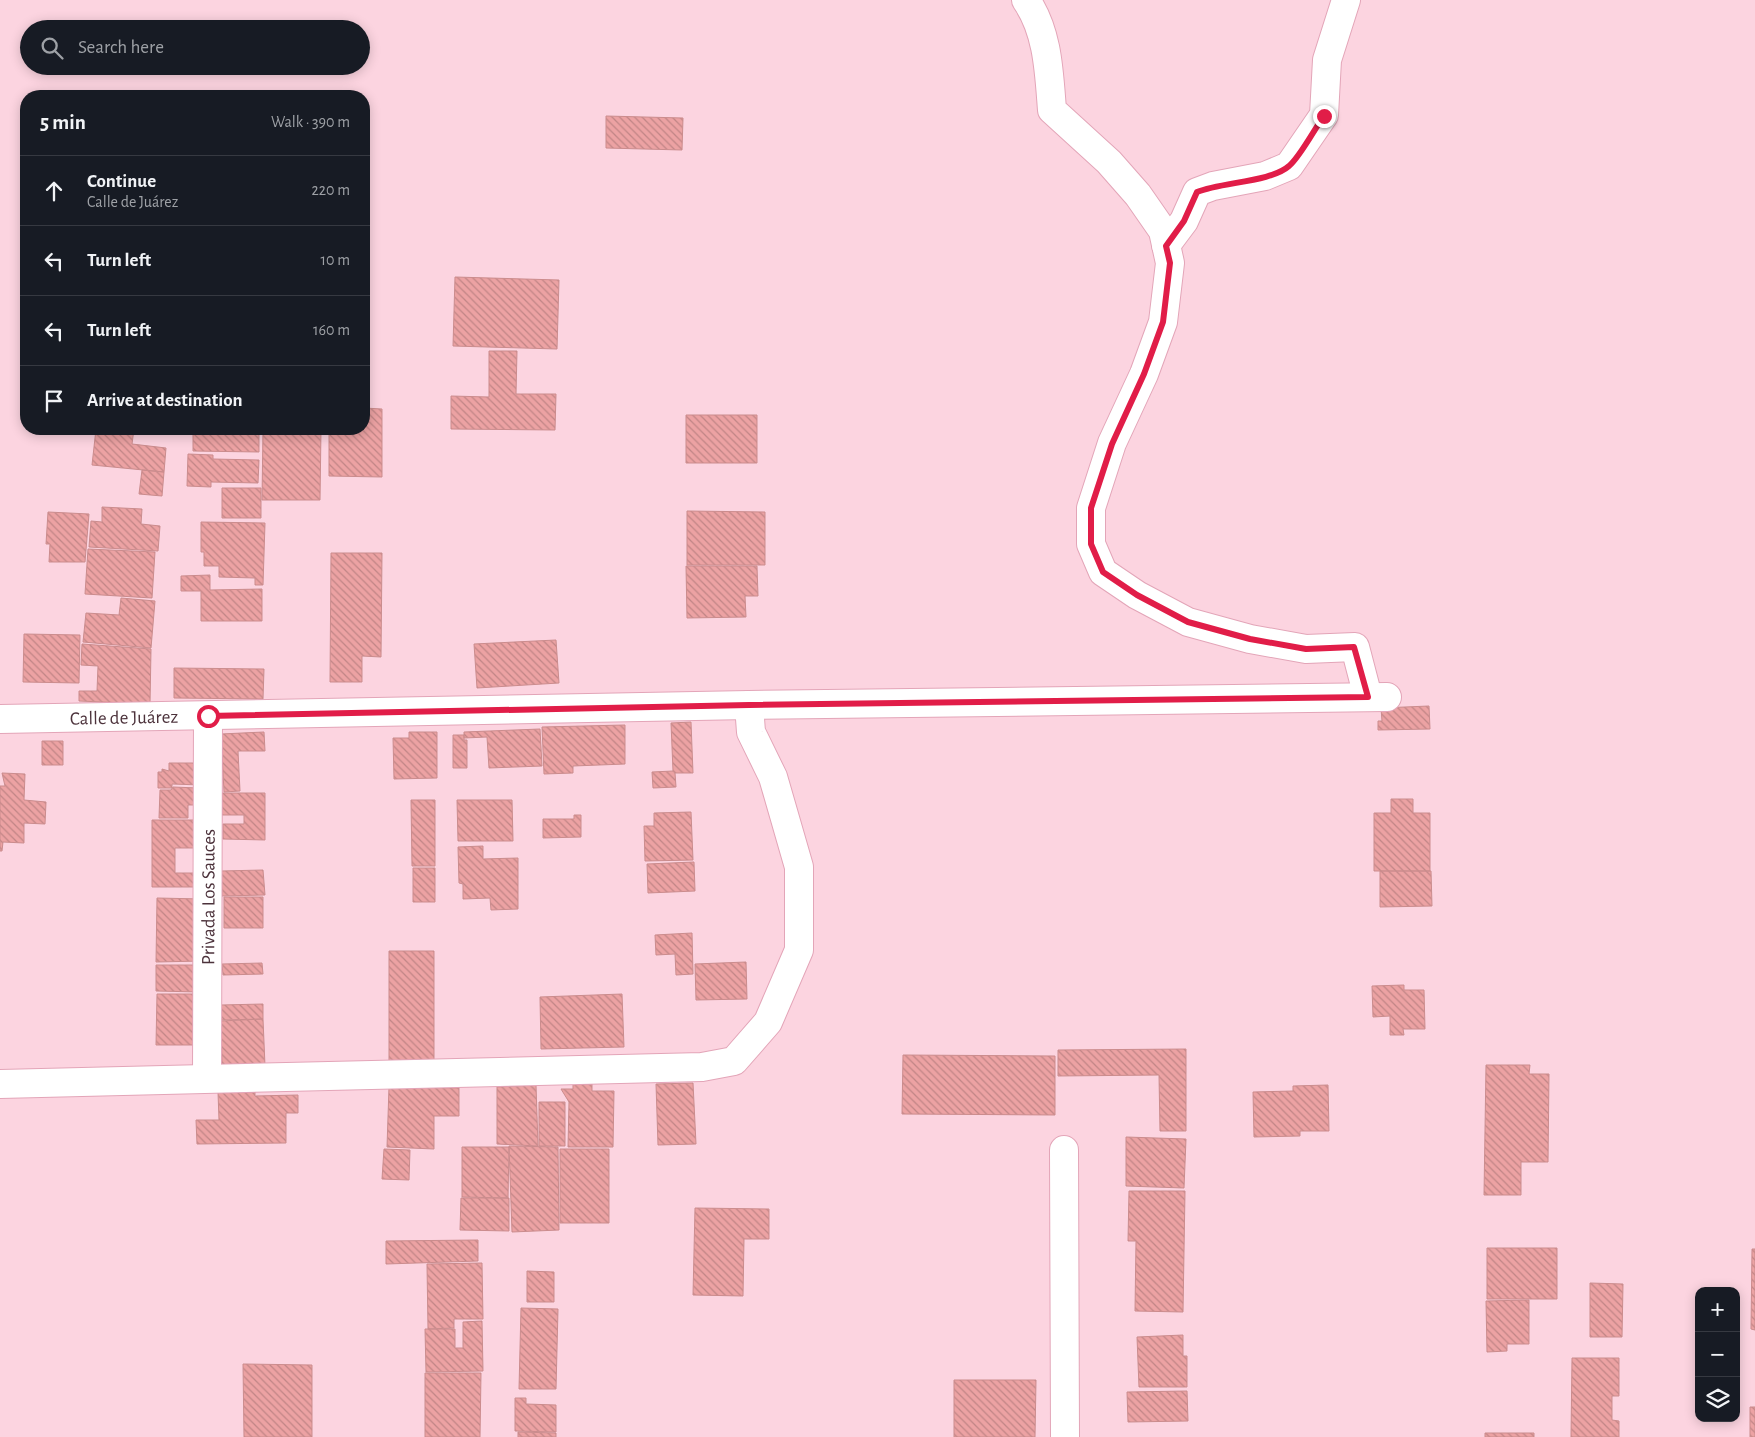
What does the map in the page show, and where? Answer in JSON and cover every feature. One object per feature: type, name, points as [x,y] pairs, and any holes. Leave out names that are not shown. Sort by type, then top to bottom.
[{"type":"street","points":[[1026,0],[1035,13],[1048,58],[1052,110],[1109,162],[1138,195],[1163,231],[1166,246]]},
{"type":"street","points":[[1166,246],[1184,221],[1197,192],[1213,186],[1265,176],[1289,166],[1324,116],[1327,60],[1346,0]]},
{"type":"street","name":"Calle de Juárez","points":[[0,719],[749,705],[1377,697],[1354,647],[1306,649],[1250,639],[1188,622],[1137,595],[1103,572],[1091,544],[1091,508],[1112,444],[1144,374],[1163,322],[1170,263],[1166,246]]},
{"type":"street","points":[[0,1084],[702,1067],[734,1060],[768,1022],[799,950],[799,867],[772,777],[751,732],[749,705]]},
{"type":"street","name":"Privada Los Sauces","points":[[207,1078],[208,716]]},
{"type":"street","points":[[1064,1150],[1065,1437]]},
{"type":"building","points":[[606,116],[683,118],[682,150],[606,148]]},
{"type":"building","points":[[455,277],[559,280],[557,349],[453,346]]},
{"type":"building","points":[[489,351],[517,351],[516,394],[556,394],[555,430],[451,429],[451,396],[489,397]]},
{"type":"building","points":[[370,408],[382,409],[382,477],[329,476],[329,435],[370,435]]},
{"type":"building","points":[[686,415],[757,415],[757,463],[686,463]]},
{"type":"building","points":[[95,435],[133,435],[132,444],[166,448],[164,472],[92,465]]},
{"type":"building","points":[[193,435],[259,435],[259,452],[193,451]]},
{"type":"building","points":[[263,435],[321,435],[320,500],[262,500]]},
{"type":"building","points":[[188,454],[213,455],[213,459],[259,460],[258,483],[211,482],[211,487],[187,486]]},
{"type":"building","points":[[142,470],[164,472],[162,496],[139,494]]},
{"type":"building","points":[[222,488],[261,488],[261,518],[222,518]]},
{"type":"building","points":[[102,507],[142,509],[141,524],[160,526],[158,551],[89,547],[91,521],[102,522]]},
{"type":"building","points":[[687,511],[765,512],[765,565],[687,565]]},
{"type":"building","points":[[48,512],[89,514],[85,562],[49,562],[50,544],[46,544]]},
{"type":"building","points":[[201,522],[265,523],[263,585],[255,585],[255,578],[219,577],[219,566],[204,566],[204,552],[201,552]]},
{"type":"building","points":[[88,549],[155,552],[152,598],[85,594]]},
{"type":"building","points":[[331,553],[382,553],[381,657],[362,656],[362,682],[330,682]]},
{"type":"building","points":[[686,566],[757,566],[758,596],[745,596],[746,617],[687,618]]},
{"type":"building","points":[[210,575],[210,590],[262,589],[262,621],[201,621],[201,591],[181,591],[181,576]]},
{"type":"building","points":[[121,598],[155,601],[151,648],[83,642],[86,613],[119,615]]},
{"type":"building","points":[[24,634],[80,635],[79,683],[23,682]]},
{"type":"building","points":[[556,640],[559,683],[477,688],[474,644]]},
{"type":"building","points":[[82,644],[151,649],[150,704],[79,701],[79,691],[97,691],[98,666],[81,665]]},
{"type":"building","points":[[174,668],[264,669],[263,699],[174,698]]},
{"type":"building","points":[[1429,706],[1430,729],[1378,730],[1378,721],[1382,721],[1381,708]]},
{"type":"building","points":[[691,722],[693,773],[675,773],[676,787],[653,788],[652,772],[673,771],[671,723]]},
{"type":"building","points":[[625,725],[625,764],[573,766],[573,773],[544,774],[542,727]]},
{"type":"building","points":[[540,729],[542,766],[489,768],[487,737],[464,738],[464,732]]},
{"type":"building","points":[[264,732],[265,751],[238,751],[240,791],[224,792],[221,734]]},
{"type":"building","points":[[409,732],[437,732],[437,778],[394,779],[393,738],[409,738]]},
{"type":"building","points":[[453,735],[464,735],[464,740],[467,740],[467,768],[453,768]]},
{"type":"building","points":[[42,741],[63,741],[63,765],[42,765]]},
{"type":"building","points":[[169,763],[201,763],[201,785],[172,784],[172,788],[158,788],[158,772],[162,772],[162,769],[169,771]]},
{"type":"building","points":[[2,773],[25,774],[24,800],[46,802],[45,824],[24,823],[24,843],[3,842],[2,851],[0,851],[0,786],[5,786]]},
{"type":"building","points":[[173,787],[198,788],[198,805],[188,805],[188,818],[159,818],[160,790],[171,790]]},
{"type":"building","points":[[221,793],[265,793],[265,840],[223,839],[223,824],[244,824],[244,815],[221,815]]},
{"type":"building","points":[[1391,799],[1413,799],[1413,813],[1430,813],[1430,871],[1374,871],[1374,813],[1391,813]]},
{"type":"building","points":[[411,800],[435,800],[435,866],[412,866]]},
{"type":"building","points":[[457,800],[512,800],[513,841],[458,841]]},
{"type":"building","points":[[691,812],[693,860],[645,861],[644,826],[654,826],[654,813]]},
{"type":"building","points":[[574,815],[581,815],[581,837],[543,838],[543,819],[574,819]]},
{"type":"building","points":[[152,820],[196,820],[196,848],[175,848],[175,873],[196,873],[196,887],[152,887]]},
{"type":"building","points":[[483,846],[483,859],[518,858],[518,909],[491,910],[490,898],[463,899],[463,884],[459,883],[458,847]]},
{"type":"building","points":[[694,862],[695,891],[648,893],[647,864]]},
{"type":"building","points":[[413,868],[435,868],[435,902],[413,902]]},
{"type":"building","points":[[263,870],[265,895],[222,896],[221,871]]},
{"type":"building","points":[[1380,871],[1431,871],[1432,906],[1380,907]]},
{"type":"building","points":[[224,897],[263,897],[263,928],[224,928]]},
{"type":"building","points":[[157,898],[202,899],[202,961],[156,962]]},
{"type":"building","points":[[692,933],[693,974],[676,975],[675,954],[656,955],[655,935]]},
{"type":"building","points":[[389,951],[434,951],[434,1061],[389,1061]]},
{"type":"building","points":[[746,962],[747,999],[696,1000],[695,964]]},
{"type":"building","points":[[262,963],[263,974],[223,975],[222,964]]},
{"type":"building","points":[[156,965],[199,965],[199,992],[156,991]]},
{"type":"building","points":[[1404,985],[1404,990],[1424,990],[1425,1029],[1403,1029],[1404,1035],[1390,1035],[1390,1016],[1373,1017],[1372,986]]},
{"type":"building","points":[[157,994],[198,994],[197,1045],[156,1045]]},
{"type":"building","points":[[622,994],[624,1047],[541,1049],[540,997]]},
{"type":"building","points":[[263,1004],[263,1019],[221,1020],[221,1005]]},
{"type":"building","points":[[263,1019],[265,1066],[222,1067],[221,1021]]},
{"type":"building","points":[[1186,1049],[1186,1131],[1160,1131],[1159,1075],[1058,1076],[1058,1050]]},
{"type":"building","points":[[903,1055],[1055,1056],[1055,1115],[902,1114]]},
{"type":"building","points":[[1486,1065],[1530,1065],[1529,1074],[1549,1074],[1548,1162],[1521,1162],[1521,1195],[1484,1195]]},
{"type":"building","points":[[693,1083],[696,1144],[658,1145],[656,1084]]},
{"type":"building","points":[[573,1084],[592,1084],[592,1091],[614,1091],[613,1147],[568,1147],[569,1102],[561,1089],[573,1089]]},
{"type":"building","points":[[536,1085],[538,1146],[497,1144],[497,1087]]},
{"type":"building","points":[[1328,1085],[1329,1131],[1300,1131],[1300,1136],[1254,1137],[1253,1092],[1293,1091],[1293,1086]]},
{"type":"building","points":[[389,1087],[459,1088],[459,1116],[434,1116],[434,1149],[387,1147]]},
{"type":"building","points":[[218,1092],[255,1092],[255,1096],[298,1095],[298,1113],[286,1113],[286,1143],[197,1144],[196,1120],[219,1120]]},
{"type":"building","points":[[539,1102],[565,1102],[565,1146],[539,1146]]},
{"type":"building","points":[[1126,1137],[1186,1139],[1184,1188],[1126,1186]]},
{"type":"building","points":[[509,1146],[558,1147],[559,1230],[512,1232]]},
{"type":"building","points":[[462,1147],[509,1147],[508,1198],[462,1197]]},
{"type":"building","points":[[384,1149],[410,1150],[409,1180],[382,1179]]},
{"type":"building","points":[[560,1149],[609,1149],[609,1223],[560,1223]]},
{"type":"building","points":[[1129,1191],[1185,1191],[1183,1312],[1135,1311],[1136,1241],[1128,1241]]},
{"type":"building","points":[[461,1198],[509,1198],[509,1231],[460,1230]]},
{"type":"building","points":[[695,1208],[769,1209],[769,1239],[744,1239],[743,1296],[693,1295]]},
{"type":"building","points":[[478,1240],[478,1261],[386,1264],[386,1241]]},
{"type":"building","points":[[1487,1248],[1557,1248],[1557,1299],[1487,1299]]},
{"type":"building","points":[[1752,1249],[1755,1249],[1755,1330],[1751,1329]]},
{"type":"building","points":[[482,1263],[483,1319],[454,1319],[454,1328],[428,1329],[427,1264]]},
{"type":"building","points":[[527,1271],[554,1272],[554,1302],[527,1302]]},
{"type":"building","points":[[1590,1283],[1623,1284],[1622,1337],[1590,1337]]},
{"type":"building","points":[[1529,1300],[1529,1344],[1507,1344],[1507,1351],[1487,1352],[1486,1301]]},
{"type":"building","points":[[521,1308],[558,1309],[556,1389],[519,1389]]},
{"type":"building","points":[[482,1321],[483,1371],[426,1372],[425,1329],[455,1329],[455,1348],[463,1348],[463,1322]]},
{"type":"building","points":[[1183,1335],[1183,1356],[1187,1356],[1187,1387],[1139,1387],[1137,1337]]},
{"type":"building","points":[[1572,1358],[1619,1358],[1619,1396],[1612,1396],[1612,1420],[1619,1421],[1619,1437],[1571,1437]]},
{"type":"building","points":[[243,1364],[312,1365],[312,1437],[244,1437]]},
{"type":"building","points":[[425,1373],[481,1373],[480,1437],[425,1437]]},
{"type":"building","points":[[954,1380],[1036,1380],[1035,1437],[954,1437]]},
{"type":"building","points":[[1187,1391],[1188,1421],[1128,1422],[1127,1392]]},
{"type":"building","points":[[515,1398],[526,1398],[526,1404],[556,1405],[556,1432],[515,1431]]},
{"type":"building","points":[[1750,1407],[1755,1407],[1755,1437],[1750,1437]]},
{"type":"building","points":[[518,1432],[556,1433],[556,1437],[518,1437]]},
{"type":"building","points":[[1485,1433],[1534,1433],[1534,1437],[1485,1437]]},
{"type":"route","points":[[208,716],[749,705],[1368,697],[1354,647],[1306,649],[1250,639],[1188,622],[1137,595],[1103,572],[1091,544],[1091,508],[1112,444],[1144,374],[1163,322],[1170,263],[1166,246],[1184,221],[1197,192],[1213,186],[1243,182],[1265,176],[1289,166],[1324,116]]}]
